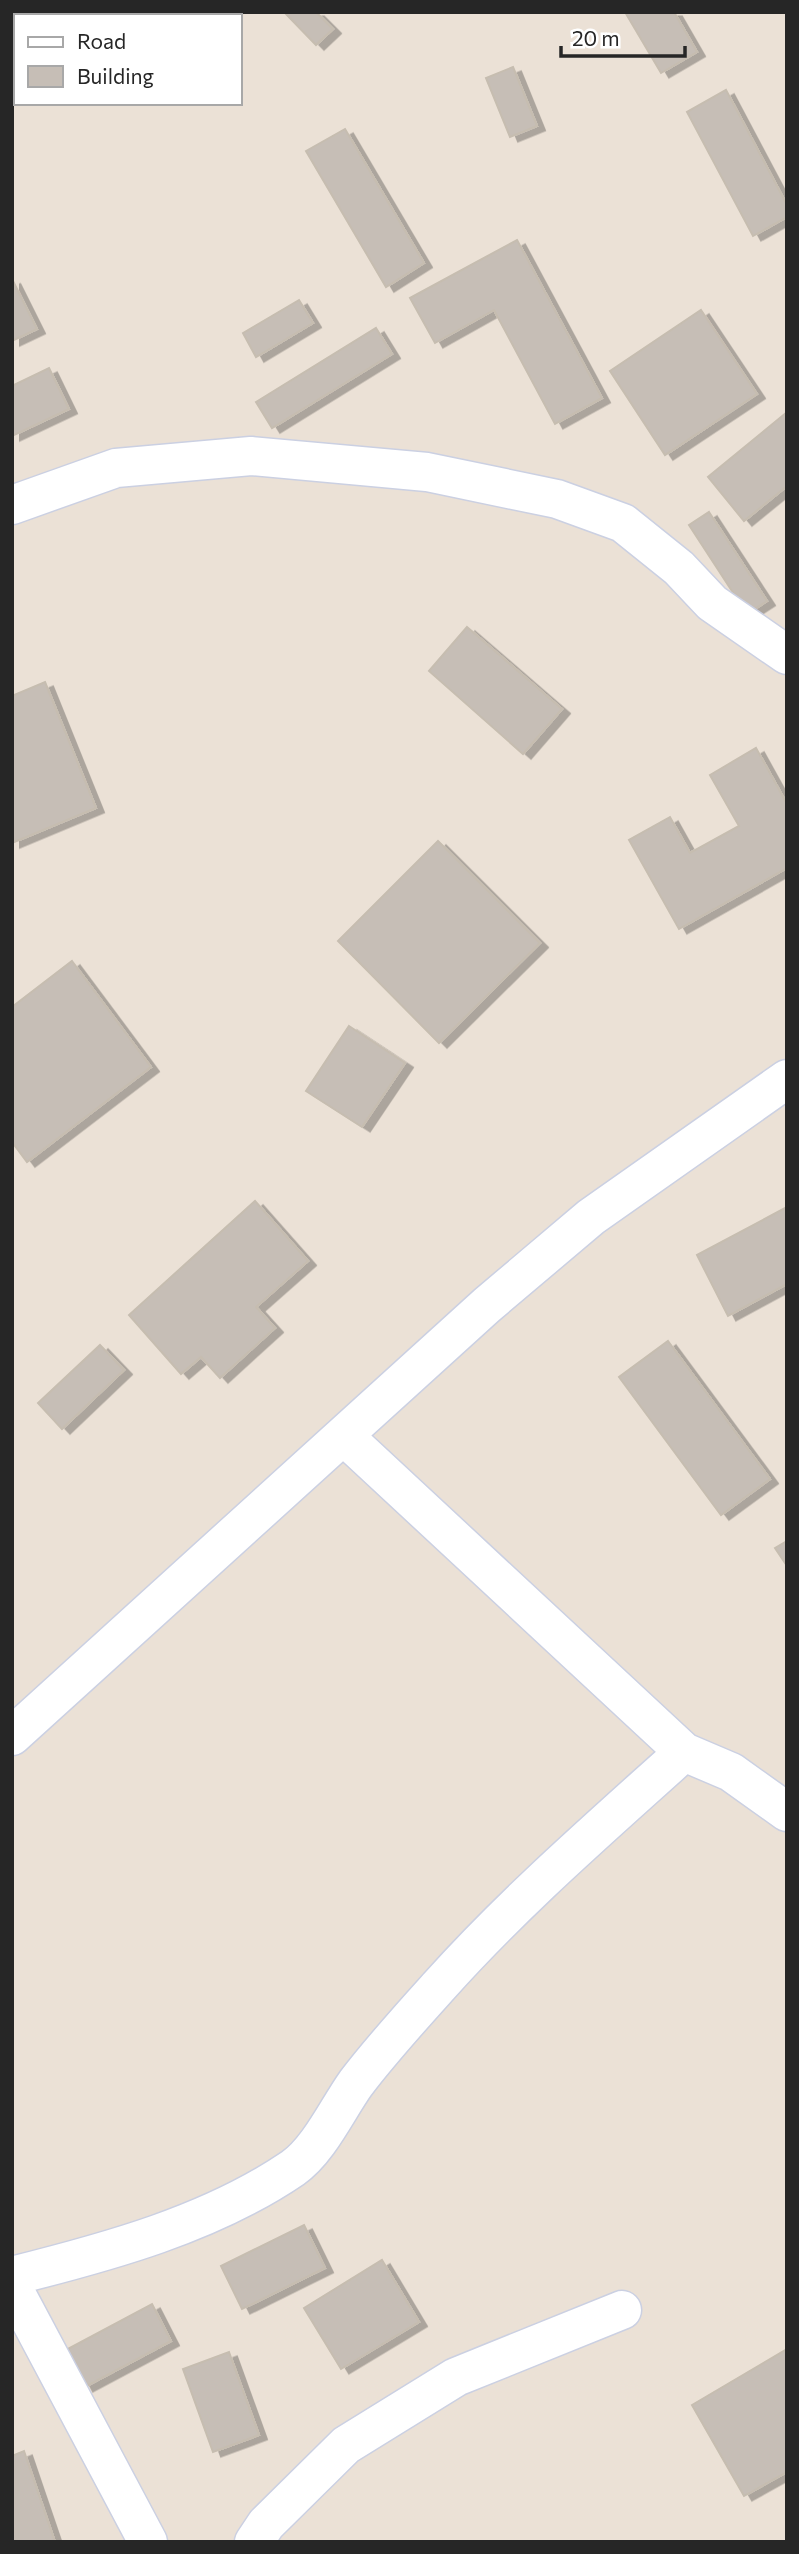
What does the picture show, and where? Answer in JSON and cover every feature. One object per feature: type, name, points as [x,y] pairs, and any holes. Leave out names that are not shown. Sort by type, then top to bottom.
[{"type":"street","points":[[12,505],[116,468],[251,456],[426,472],[557,499],[623,523],[679,568],[712,603],[787,655]]},
{"type":"street","points":[[12,1736],[345,1437],[487,1305],[591,1217],[787,1079]]},
{"type":"street","points":[[345,1437],[684,1752],[731,1772],[787,1812]]},
{"type":"street","points":[[12,2276],[86,2257],[229,2206],[296,2166],[330,2124],[356,2083],[440,1985],[555,1868],[684,1752]]},
{"type":"street","points":[[12,2286],[148,2542]]},
{"type":"street","points":[[254,2542],[266,2525],[346,2445],[456,2377],[622,2310]]},
{"type":"building","points":[[284,12],[316,12],[333,29],[316,45]]},
{"type":"building","points":[[625,12],[674,12],[697,52],[661,73]]},
{"type":"building","points":[[513,67],[537,126],[510,137],[486,78]]},
{"type":"building","points":[[726,90],[787,205],[787,217],[753,236],[687,112]]},
{"type":"building","points":[[345,129],[424,263],[386,287],[306,151]]},
{"type":"building","points":[[517,240],[602,398],[555,424],[494,310],[435,343],[410,298]]},
{"type":"building","points":[[12,279],[37,329],[12,341]]},
{"type":"building","points":[[299,300],[313,323],[256,357],[243,333]]},
{"type":"building","points":[[701,310],[757,394],[665,455],[610,371]]},
{"type":"building","points":[[376,328],[392,354],[272,428],[256,402]]},
{"type":"building","points":[[49,368],[69,409],[12,436],[12,386]]},
{"type":"building","points":[[787,412],[787,486],[744,521],[708,477]]},
{"type":"building","points":[[709,512],[767,601],[747,614],[689,525]]},
{"type":"building","points":[[467,627],[562,709],[523,754],[429,671]]},
{"type":"building","points":[[45,682],[96,808],[12,843],[12,696]]},
{"type":"building","points":[[756,748],[787,804],[787,868],[679,929],[629,840],[670,817],[690,853],[739,826],[710,775]]},
{"type":"building","points":[[438,841],[540,943],[439,1043],[338,941]]},
{"type":"building","points":[[72,961],[151,1067],[27,1162],[12,1142],[12,1007]]},
{"type":"building","points":[[349,1026],[405,1063],[362,1127],[306,1091]]},
{"type":"building","points":[[255,1201],[308,1261],[256,1307],[275,1328],[220,1378],[201,1357],[181,1374],[129,1315]]},
{"type":"building","points":[[787,1207],[787,1284],[728,1316],[697,1255]]},
{"type":"building","points":[[668,1341],[770,1479],[721,1515],[619,1377]]},
{"type":"building","points":[[100,1345],[124,1370],[62,1429],[38,1403]]},
{"type":"building","points":[[787,1541],[787,1566],[775,1548]]},
{"type":"building","points":[[304,2225],[325,2268],[242,2309],[221,2266]]},
{"type":"building","points":[[382,2260],[419,2322],[341,2369],[304,2308]]},
{"type":"building","points":[[152,2304],[171,2341],[85,2387],[66,2350]]},
{"type":"building","points":[[787,2349],[787,2472],[744,2496],[692,2405]]},
{"type":"building","points":[[229,2352],[259,2435],[213,2452],[183,2369]]},
{"type":"building","points":[[24,2451],[55,2542],[12,2542],[12,2456]]}]
